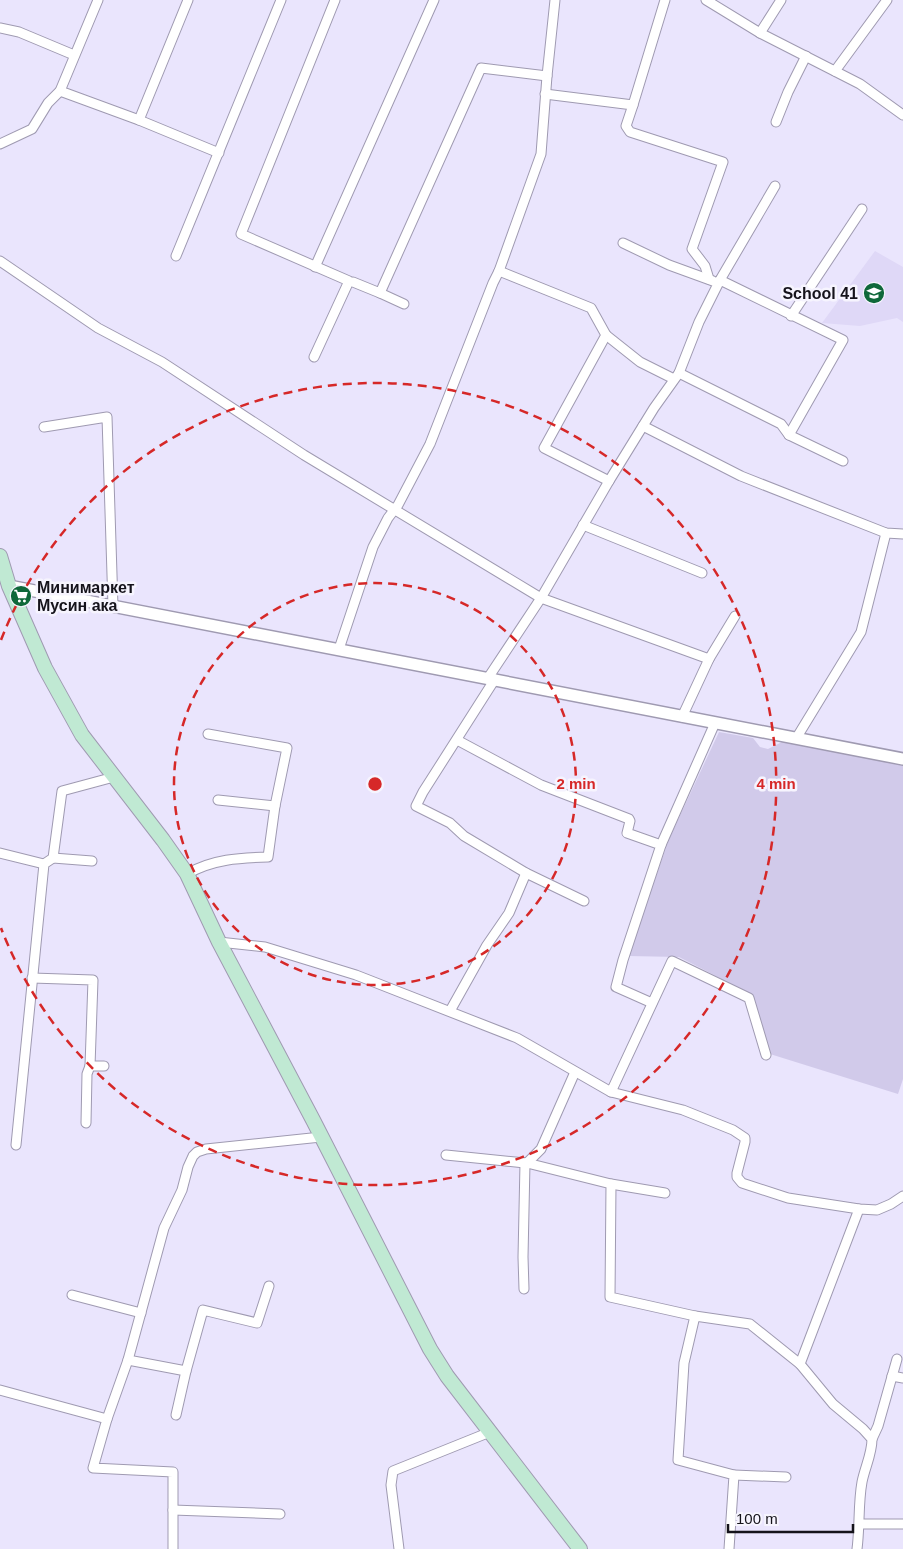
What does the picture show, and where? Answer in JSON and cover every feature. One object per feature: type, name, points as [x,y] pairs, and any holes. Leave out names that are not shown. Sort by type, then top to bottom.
[{"type":"main road","points":[[0,556],[9,586],[45,668],[77,726],[187,874],[219,942],[430,1349],[447,1376],[580,1549]]},
{"type":"street","points":[[0,144],[32,129],[48,103],[60,92],[98,0]]},
{"type":"street","points":[[139,120],[188,0]]},
{"type":"street","points":[[176,256],[281,0]]},
{"type":"street","points":[[314,357],[349,281],[240,234],[335,0]]},
{"type":"street","points":[[315,267],[434,0]]},
{"type":"street","points":[[339,649],[372,547],[430,444],[499,271],[541,154],[546,76],[555,0]]},
{"type":"street","points":[[665,0],[626,126],[630,132],[723,162],[692,249],[705,266],[709,279]]},
{"type":"street","points":[[706,0],[760,33],[860,84],[903,115]]},
{"type":"street","points":[[760,33],[781,0]]},
{"type":"street","points":[[835,72],[887,0]]},
{"type":"street","points":[[0,28],[19,32],[74,55]]},
{"type":"street","points":[[776,122],[806,56]]},
{"type":"street","points":[[380,293],[481,68],[546,76]]},
{"type":"street","points":[[60,92],[139,120],[219,153]]},
{"type":"street","points":[[545,94],[633,105]]},
{"type":"street","points":[[584,901],[526,873],[464,836],[450,823],[416,806],[457,740],[491,679],[609,481],[676,376],[719,281],[775,186]]},
{"type":"street","points":[[791,316],[862,208]]},
{"type":"street","points":[[623,243],[669,265],[719,281],[843,340],[789,435]]},
{"type":"street","points":[[0,262],[98,328],[162,362],[229,407],[394,510],[541,598],[614,626],[709,658]]},
{"type":"street","points":[[499,271],[590,308],[606,335],[640,362],[676,376],[781,424],[789,435],[844,462]]},
{"type":"street","points":[[353,282],[404,304]]},
{"type":"street","points":[[606,335],[544,448],[609,481]]},
{"type":"street","points":[[44,427],[107,417],[113,606]]},
{"type":"street","points":[[643,426],[741,476],[886,533],[903,534]]},
{"type":"street","points":[[583,525],[702,573]]},
{"type":"street","points":[[797,738],[861,632],[886,533]]},
{"type":"street","points":[[9,586],[903,758]]},
{"type":"street","points":[[682,717],[709,658],[736,616]]},
{"type":"street","points":[[652,1003],[616,987],[661,845],[715,723]]},
{"type":"street","points":[[187,874],[202,865],[268,857],[275,806],[287,748],[208,734]]},
{"type":"street","points":[[457,740],[541,785],[629,820],[627,833],[661,845]]},
{"type":"street","points":[[52,858],[62,792],[114,777]]},
{"type":"street","points":[[218,800],[275,806]]},
{"type":"street","points":[[0,853],[44,864]]},
{"type":"street","points":[[16,1145],[44,864],[52,858],[92,860]]},
{"type":"street","points":[[450,1011],[487,945],[508,913],[526,873]]},
{"type":"street","points":[[219,942],[265,947],[356,975],[517,1038],[611,1092],[683,1110],[733,1130],[740,1134],[745,1142],[737,1173],[737,1177],[742,1184],[788,1198],[859,1209],[876,1210],[891,1204],[903,1196]]},
{"type":"street","points":[[611,1092],[672,961],[749,998],[766,1055]]},
{"type":"street","points":[[32,978],[93,980],[86,1123]]},
{"type":"street","points":[[90,1066],[104,1066]]},
{"type":"street","points":[[524,1289],[523,1257],[526,1163],[542,1149],[575,1072]]},
{"type":"street","points":[[173,1549],[173,1472],[93,1468],[107,1419],[128,1360],[164,1228],[182,1190],[188,1167],[197,1152],[206,1149],[321,1137]]},
{"type":"street","points":[[446,1155],[526,1163],[611,1184],[665,1193]]},
{"type":"street","points":[[611,1184],[610,1297],[694,1316],[750,1324],[800,1364],[833,1404],[872,1439]]},
{"type":"street","points":[[800,1364],[859,1209]]},
{"type":"street","points":[[176,1415],[203,1310],[257,1323],[269,1286]]},
{"type":"street","points":[[72,1295],[140,1313]]},
{"type":"street","points":[[694,1316],[684,1363],[678,1460],[734,1475],[786,1477]]},
{"type":"street","points":[[857,1549],[862,1481],[872,1450],[872,1439],[878,1426],[897,1358]]},
{"type":"street","points":[[128,1360],[186,1371]]},
{"type":"street","points":[[892,1376],[903,1378]]},
{"type":"street","points":[[0,1390],[107,1419]]},
{"type":"street","points":[[398,1549],[391,1485],[392,1471],[490,1432]]},
{"type":"street","points":[[729,1549],[734,1475]]},
{"type":"street","points":[[173,1510],[280,1514]]},
{"type":"street","points":[[860,1524],[903,1524]]},
{"type":"shaded area","name":"School 41","points":[[875,251],[903,267],[903,322],[897,318],[860,326],[822,323]]},
{"type":"shaded area","points":[[719,732],[753,738],[760,747],[768,749],[784,741],[903,765],[903,1079],[898,1094],[770,1054],[753,995],[679,957],[628,956],[669,839]]},
{"type":"place","name":"School 41","points":[[874,293]]},
{"type":"place","name":"Минимаркет Мусин ака","points":[[21,596]]}]
